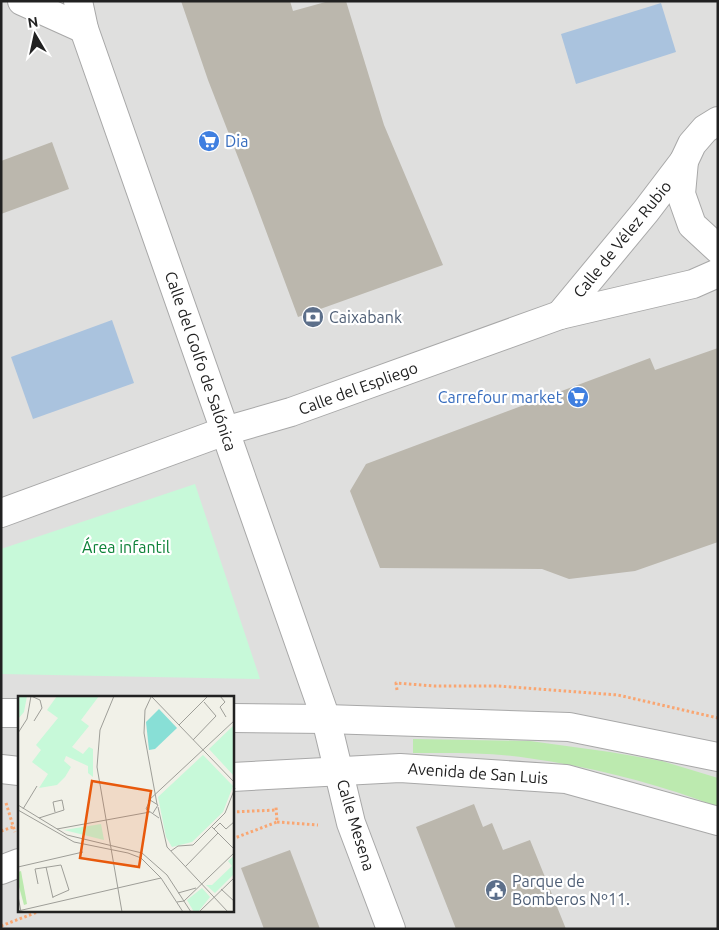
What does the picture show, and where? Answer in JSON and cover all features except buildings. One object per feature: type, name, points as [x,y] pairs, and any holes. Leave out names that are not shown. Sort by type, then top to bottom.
[{"type":"street","points":[[22,1],[84,29]]},
{"type":"street","name":"Calle del Golfo de Salónica","points":[[78,1],[84,29],[326,719]]},
{"type":"street","name":"Calle de Vélez Rubio","points":[[560,315],[646,211],[684,161],[692,144],[714,120]]},
{"type":"street","points":[[684,161],[681,194],[692,225],[718,250]]},
{"type":"street","name":"Calle del Espliego","points":[[1,513],[225,431],[291,412],[560,315],[692,284],[718,272]]},
{"type":"street","points":[[1,713],[18,713]]},
{"type":"street","points":[[234,718],[568,727],[718,757]]},
{"type":"street","name":"Calle Mesena","points":[[326,719],[351,823],[391,929]]},
{"type":"street","name":"Avenida de San Luis","points":[[234,778],[400,768],[566,779],[718,821]]},
{"type":"street","points":[[1,769],[18,771]]},
{"type":"street","points":[[1,870],[18,863]]},
{"type":"path","points":[[5,799],[16,836]]},
{"type":"path","points":[[234,812],[276,810]]},
{"type":"path","points":[[1,832],[13,827]]},
{"type":"path","points":[[1,926],[37,912]]},
{"type":"shaded area","points":[[1,1],[718,1],[718,929],[1,929]]},
{"type":"green space","name":"Área infantil","points":[[195,484],[260,679],[1,674],[1,549]]},
{"type":"green space","points":[[413,739],[530,741],[662,761],[718,778],[718,807],[650,784],[604,772],[557,763],[489,754],[413,753]]},
{"type":"water","points":[[661,3],[676,52],[576,84],[561,34]]},
{"type":"water","points":[[112,320],[134,383],[33,419],[11,357]]},
{"type":"place","name":"Dia","points":[[209,141]]},
{"type":"place","name":"Caixabank","points":[[313,317]]},
{"type":"place","name":"Carrefour market","points":[[578,397]]},
{"type":"place","name":"Parque de Bomberos Nº11.","points":[[496,890]]}]
